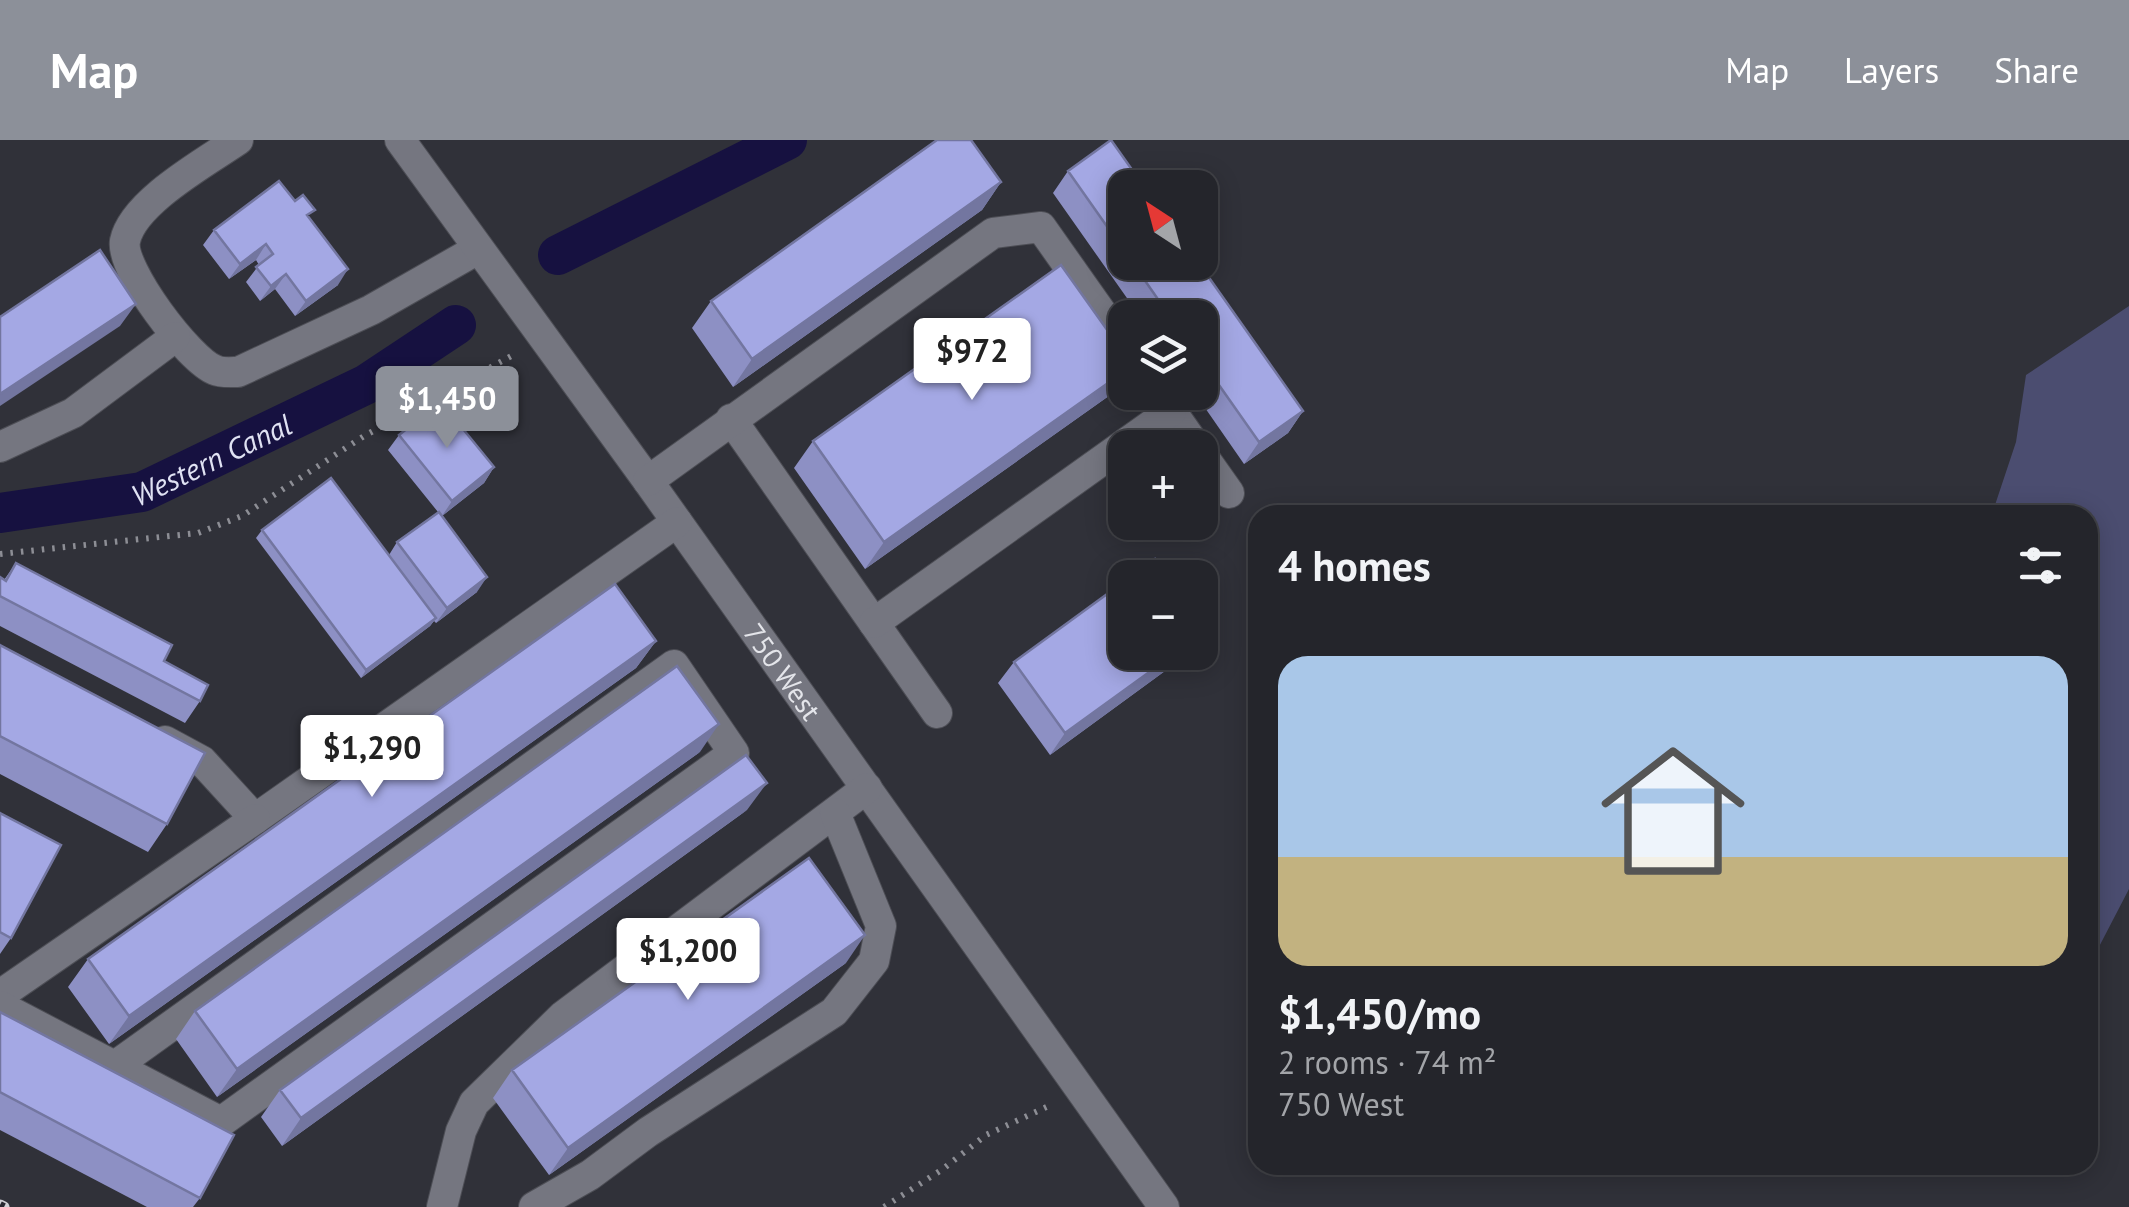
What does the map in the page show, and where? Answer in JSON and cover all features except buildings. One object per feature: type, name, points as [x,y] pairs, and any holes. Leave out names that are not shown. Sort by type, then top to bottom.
[{"type":"street","points":[[238,140],[142,210],[125,241],[126,260],[176,337],[215,370],[238,372],[371,310],[478,249]]},
{"type":"street","name":"750 West","points":[[400,140],[648,480],[1164,1207]]},
{"type":"street","points":[[648,480],[993,233],[1041,227],[1108,322]]},
{"type":"street","points":[[0,447],[74,413],[176,337]]},
{"type":"street","points":[[874,623],[1154,410]]},
{"type":"street","points":[[731,419],[936,713]]},
{"type":"street","points":[[1218,479],[1228,493]]},
{"type":"street","points":[[0,996],[678,522]]},
{"type":"street","points":[[0,1006],[221,1122],[734,754],[674,665],[115,1066]]},
{"type":"street","points":[[135,724],[202,762],[255,818]]},
{"type":"street","points":[[442,1207],[461,1131],[474,1103],[563,1016],[867,788]]},
{"type":"street","points":[[534,1207],[590,1175],[648,1132],[834,1012],[874,961],[881,926],[834,813]]},
{"type":"path","points":[[0,554],[198,533],[242,516],[364,436],[543,339]]},
{"type":"path","points":[[884,1207],[986,1135],[1082,1090]]},
{"type":"shaded area","points":[[2129,306],[2129,889],[2098,949],[2098,505],[1995,505],[2016,442],[2026,375]]},
{"type":"waterway","name":"Western Canal","points":[[558,255],[787,140]]},
{"type":"waterway","name":"Western Canal","points":[[0,513],[142,492],[367,384],[456,325]]},
{"type":"railway","points":[[0,1205],[4,1207]]}]
